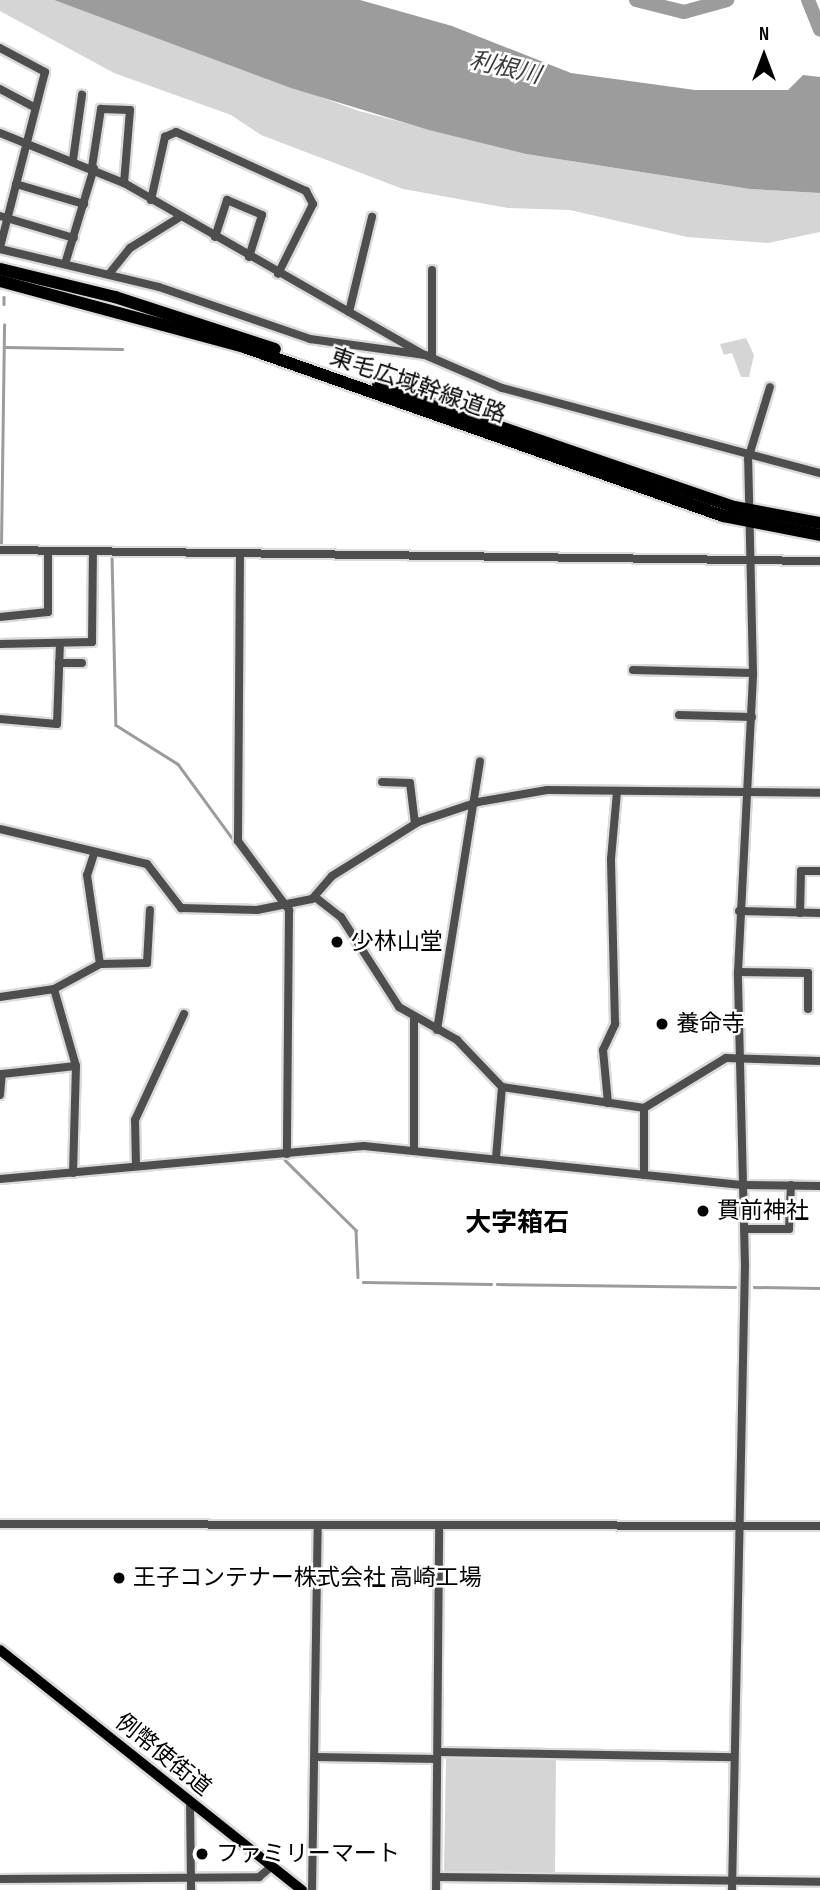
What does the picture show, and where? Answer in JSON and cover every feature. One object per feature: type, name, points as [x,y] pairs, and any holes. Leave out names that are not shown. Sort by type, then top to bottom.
[{"type":"highway","name":"東毛広域幹線道路","points":[[0,269],[200,323],[748,517],[820,523]]},
{"type":"highway","name":"東毛広域幹線道路","points":[[0,281],[244,347],[748,517],[820,535]]},
{"type":"main road","name":"例幣使街道","points":[[0,1650],[302,1890]]},
{"type":"street","points":[[0,48],[45,72],[16,184],[4,217],[0,248],[109,274],[310,340],[422,354],[502,388],[820,473]]},
{"type":"street","points":[[0,89],[35,108]]},
{"type":"street","points":[[73,160],[82,95]]},
{"type":"street","points":[[65,264],[93,167],[101,108],[130,110],[124,183]]},
{"type":"street","points":[[151,200],[165,137],[176,132],[306,191],[313,204],[278,274]]},
{"type":"street","points":[[0,133],[26,147],[93,167],[124,183],[278,274],[422,354]]},
{"type":"street","points":[[16,184],[84,204]]},
{"type":"street","points":[[215,237],[227,200],[262,215],[249,257]]},
{"type":"street","points":[[4,217],[74,238]]},
{"type":"street","points":[[109,274],[130,248],[180,217]]},
{"type":"street","points":[[349,312],[372,217]]},
{"type":"street","points":[[0,269],[0,281]]},
{"type":"street","points":[[432,270],[432,357]]},
{"type":"street","points":[[732,1886],[745,1229],[737,972],[753,673],[748,517],[749,454],[770,387]]},
{"type":"street","points":[[0,550],[820,561]]},
{"type":"street","points":[[0,617],[48,612],[48,551]]},
{"type":"street","points":[[0,644],[92,642],[93,551]]},
{"type":"street","points":[[240,552],[238,841],[284,906],[287,1154]]},
{"type":"street","points":[[0,719],[57,724],[60,643]]},
{"type":"street","points":[[59,663],[82,663]]},
{"type":"street","points":[[634,670],[753,673]]},
{"type":"street","points":[[679,715],[752,717]]},
{"type":"street","points":[[437,1030],[478,802],[480,761]]},
{"type":"street","points":[[382,782],[410,783],[415,824]]},
{"type":"street","points":[[0,829],[151,866],[181,908],[284,906],[315,897],[332,876],[415,824],[478,802],[547,790],[820,793]]},
{"type":"street","points":[[608,1103],[603,1050],[615,1024],[611,859],[617,792]]},
{"type":"street","points":[[94,854],[87,875],[100,964]]},
{"type":"street","points":[[800,913],[801,871],[820,871]]},
{"type":"street","points":[[315,897],[341,917],[383,990],[414,1019],[457,1040],[502,1087],[644,1108],[721,1060],[738,1058],[820,1061]]},
{"type":"street","points":[[0,997],[54,989],[100,964],[146,963],[150,910]]},
{"type":"street","points":[[739,911],[820,913]]},
{"type":"street","points":[[737,972],[808,973],[808,1009]]},
{"type":"street","points":[[54,989],[76,1066],[73,1172]]},
{"type":"street","points":[[136,1166],[135,1120],[184,1014]]},
{"type":"street","points":[[414,1019],[414,1150]]},
{"type":"street","points":[[0,1095],[2,1074],[76,1066]]},
{"type":"street","points":[[496,1158],[502,1087]]},
{"type":"street","points":[[643,1175],[644,1108]]},
{"type":"street","points":[[0,1180],[364,1146],[744,1185],[820,1186]]},
{"type":"street","points":[[745,1229],[789,1229],[791,1185]]},
{"type":"street","points":[[0,1524],[820,1526]]},
{"type":"street","points":[[313,1890],[318,1526]]},
{"type":"street","points":[[436,1890],[439,1527]]},
{"type":"street","points":[[315,1757],[734,1756]]},
{"type":"street","points":[[190,1802],[191,1890]]},
{"type":"street","points":[[0,1879],[259,1877],[271,1867]]},
{"type":"street","points":[[437,1877],[732,1886],[820,1882]]},
{"type":"shaded area","points":[[0,0],[54,0],[359,111],[526,154],[750,189],[820,193],[820,232],[768,243],[687,237],[570,210],[508,208],[403,189],[261,135],[231,115],[114,73],[0,11]]},
{"type":"shaded area","points":[[746,338],[754,355],[749,377],[741,377],[732,353],[724,355],[720,344]]},
{"type":"shaded area","points":[[446,1757],[556,1758],[555,1873],[444,1871]]},
{"type":"water","name":"利根川","points":[[54,0],[360,0],[452,26],[571,73],[695,90],[788,90],[803,75],[820,77],[820,193],[750,189],[526,154],[429,130],[291,88]]},
{"type":"waterway","points":[[636,0],[684,12],[727,0]]},
{"type":"waterway","points":[[808,0],[820,30]]},
{"type":"waterway","points":[[4,297],[4,304]]},
{"type":"waterway","points":[[1,545],[4,325]]},
{"type":"waterway","points":[[6,347],[122,349]]},
{"type":"waterway","points":[[112,555],[116,725],[178,764],[235,842]]},
{"type":"waterway","points":[[270,890],[277,901]]},
{"type":"waterway","points":[[285,1160],[356,1230],[358,1277]]},
{"type":"waterway","points":[[363,1282],[491,1284]]},
{"type":"waterway","points":[[497,1284],[735,1287]]},
{"type":"waterway","points":[[754,1287],[820,1288]]},
{"type":"place","name":"少林山堂","points":[[337,942]]},
{"type":"place","name":"養命寺","points":[[662,1024]]},
{"type":"place","name":"貫前神社","points":[[703,1211]]},
{"type":"place","name":"王子コンテナー株式会社 高崎工場","points":[[119,1578]]},
{"type":"place","name":"ファミリーマート","points":[[202,1854]]},
{"type":"district","name":"大字箱石","points":[[517,1224]]}]
